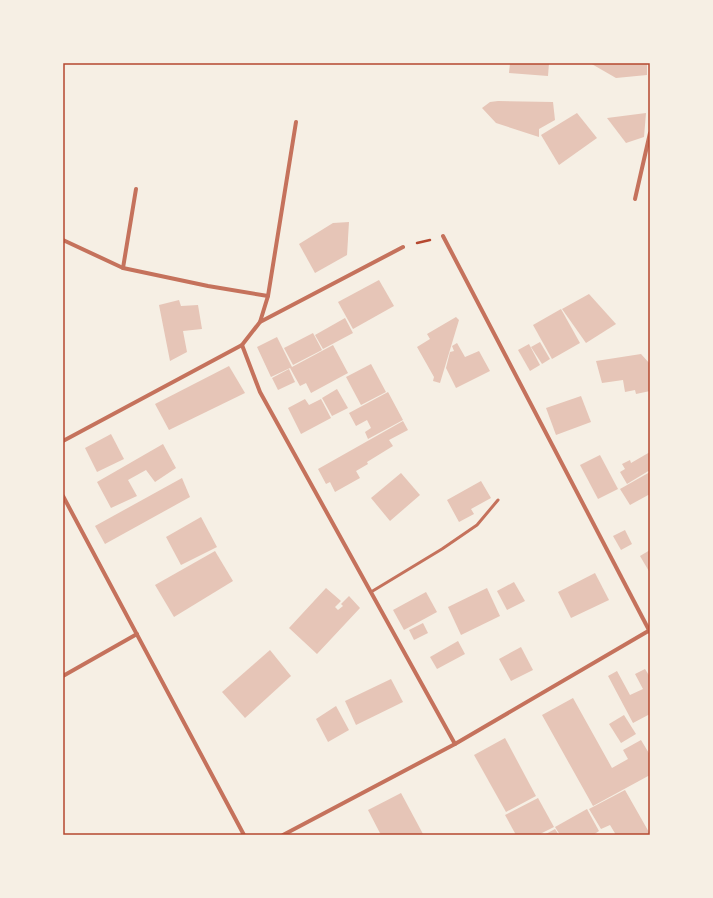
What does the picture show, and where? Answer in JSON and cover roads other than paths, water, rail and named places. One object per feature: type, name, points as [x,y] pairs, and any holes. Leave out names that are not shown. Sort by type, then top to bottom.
[{"type":"street","points":[[63,441],[242,345],[260,322],[268,296],[296,122]]},
{"type":"street","points":[[635,199],[650,132]]},
{"type":"street","points":[[123,268],[136,189]]},
{"type":"street","points":[[284,835],[455,744],[650,631],[443,236]]},
{"type":"street","points":[[63,240],[123,268],[208,286],[268,296]]},
{"type":"street","points":[[260,322],[403,247]]},
{"type":"street","points":[[242,345],[260,392],[455,744]]},
{"type":"street","points":[[63,496],[244,835]]},
{"type":"street","points":[[63,676],[137,634]]},
{"type":"lane","points":[[371,592],[391,582],[477,525],[498,500]]}]
